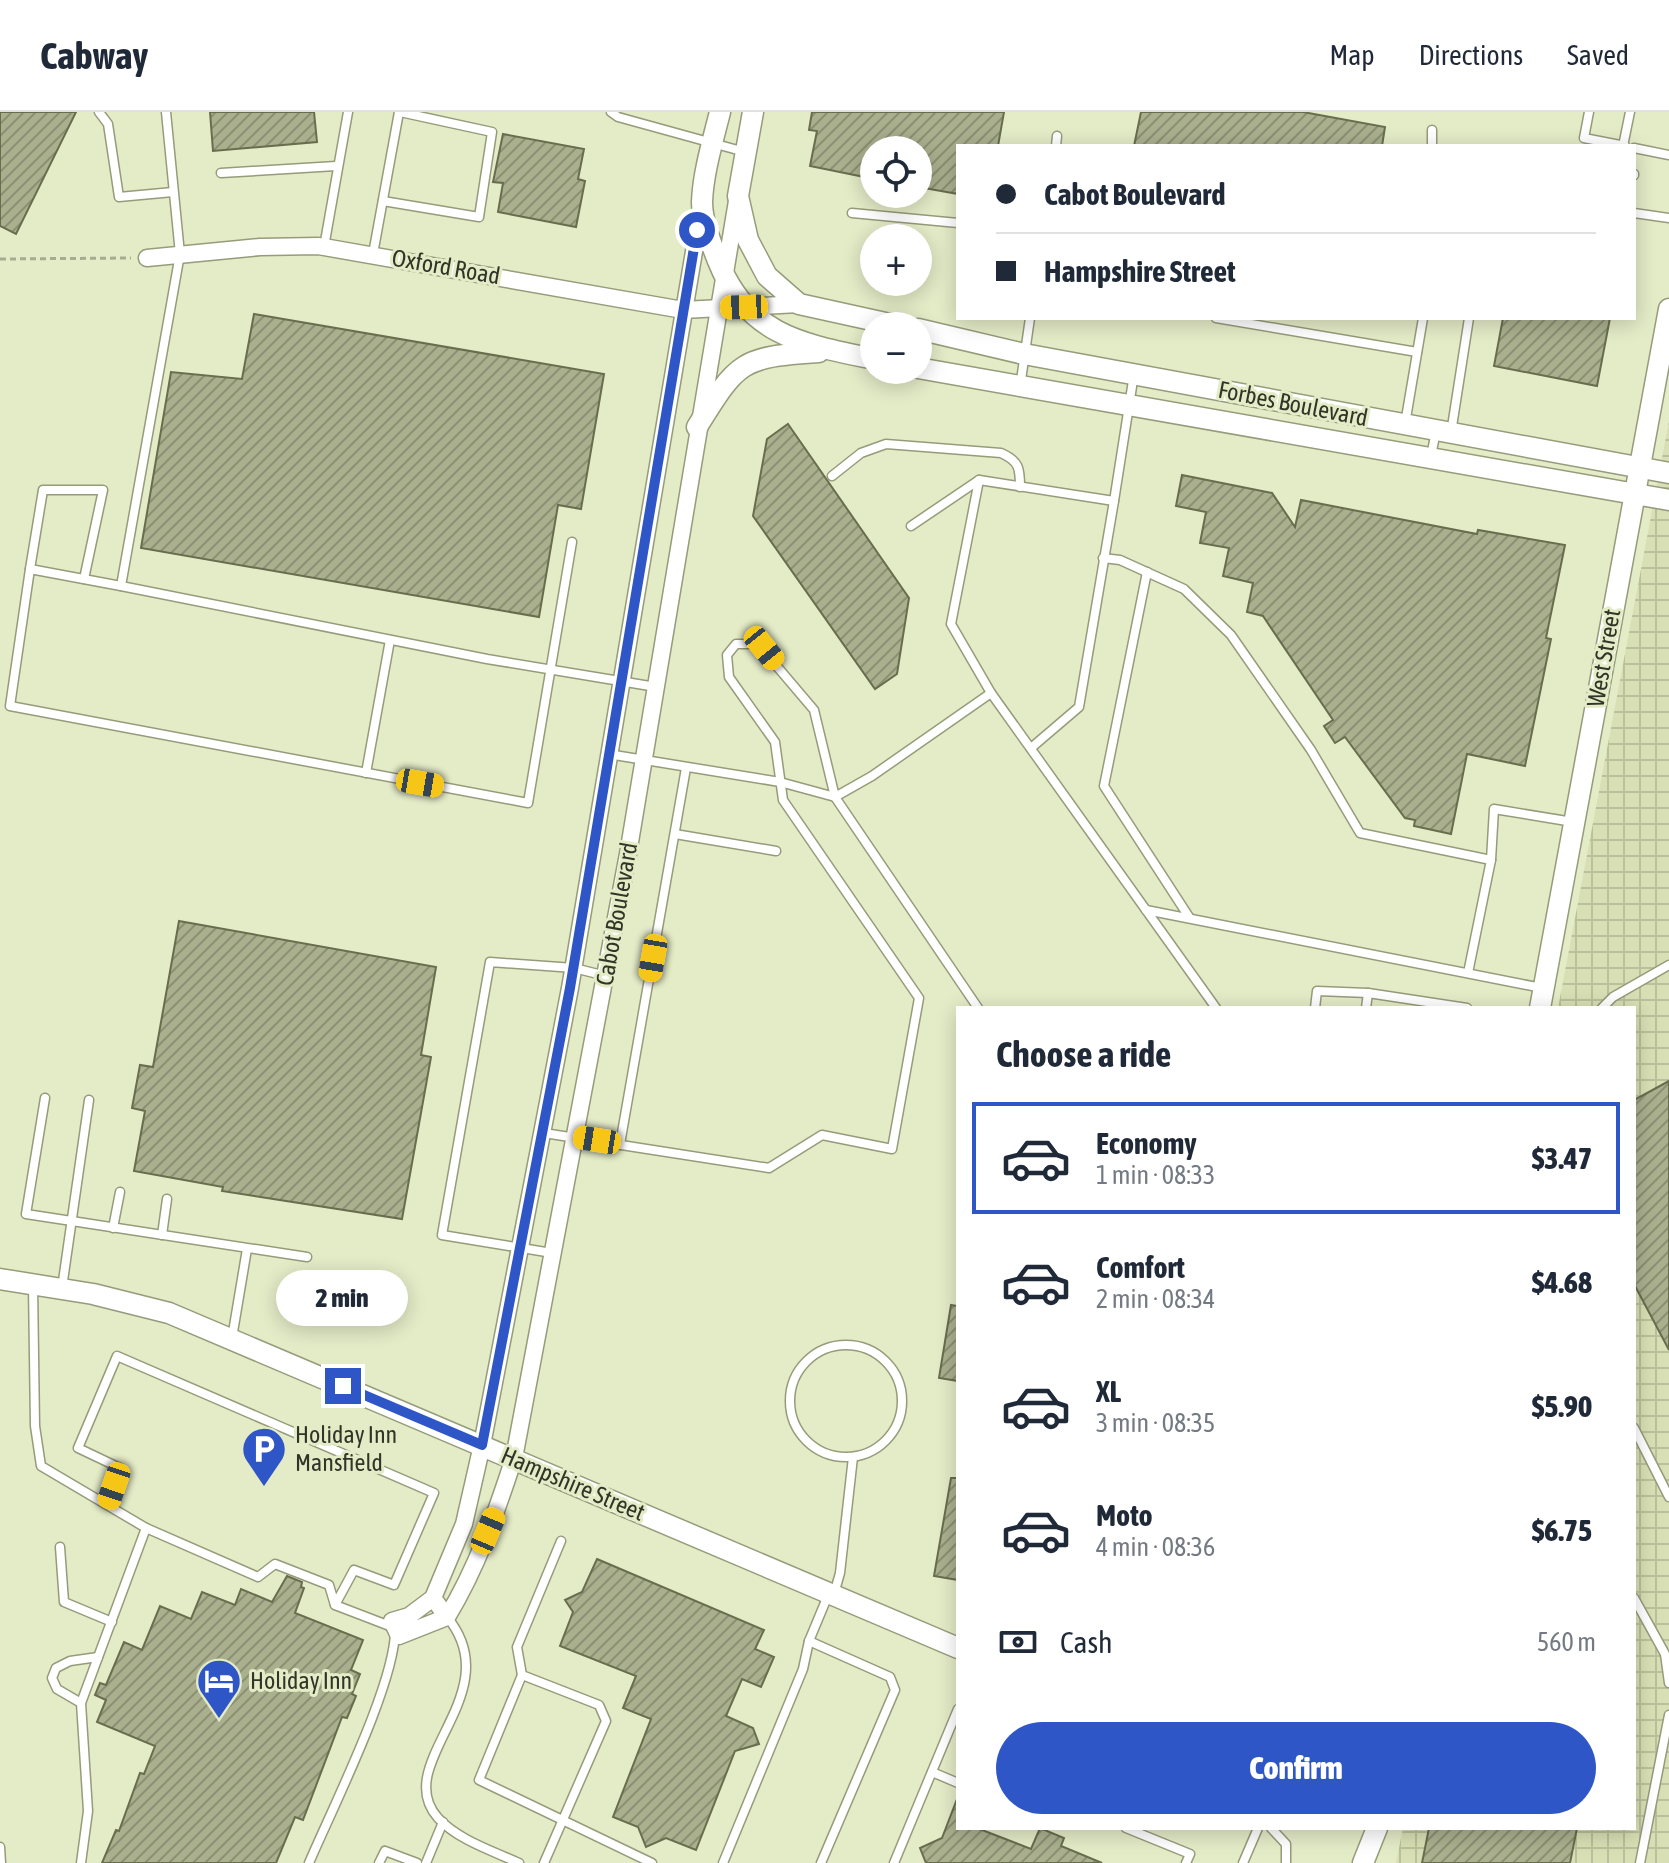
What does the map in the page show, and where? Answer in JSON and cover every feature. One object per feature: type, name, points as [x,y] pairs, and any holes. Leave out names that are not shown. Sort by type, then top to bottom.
[{"type":"street","points":[[720,112],[702,203],[724,275],[744,307],[790,338],[860,356]]},
{"type":"street","points":[[753,112],[738,196],[748,240],[760,265],[780,291],[799,304]]},
{"type":"street","name":"Cabot Boulevard","points":[[447,1617],[470,1575],[514,1458],[606,976],[738,196]]},
{"type":"street","name":"Cabot Boulevard","points":[[433,1598],[464,1524],[522,1249],[574,968],[607,754],[702,203]]},
{"type":"street","name":"Oxford Road","points":[[147,258],[267,246],[324,247],[683,310],[744,307]]},
{"type":"street","points":[[744,307],[799,304],[860,317]]},
{"type":"street","name":"West Street","points":[[1542,1003],[1669,309]]},
{"type":"street","name":"Forbes Boulevard","points":[[932,332],[978,340],[1024,354],[1669,473]]},
{"type":"street","points":[[697,427],[724,384],[755,360],[772,354],[836,351]]},
{"type":"street","name":"Forbes Boulevard","points":[[932,371],[1669,500]]},
{"type":"street","name":"Hampshire Street","points":[[0,1279],[62,1289],[169,1313],[956,1647]]},
{"type":"street","points":[[433,1598],[447,1617],[399,1636],[392,1621],[422,1609],[433,1598]]},
{"type":"street","points":[[1363,1863],[1376,1830]]},
{"type":"lane","points":[[99,112],[108,124],[119,197],[173,192]]},
{"type":"lane","points":[[121,586],[180,254],[166,112]]},
{"type":"lane","points":[[324,247],[348,112]]},
{"type":"lane","points":[[373,254],[383,201],[400,112],[492,132],[479,217],[383,201]]},
{"type":"lane","points":[[611,112],[618,117],[712,145],[746,152]]},
{"type":"lane","points":[[1589,112],[1584,138],[1614,144]]},
{"type":"lane","points":[[1624,144],[1630,112]]},
{"type":"lane","points":[[1432,130],[1432,144]]},
{"type":"lane","points":[[1636,148],[1669,155]]},
{"type":"lane","points":[[221,173],[336,166]]},
{"type":"lane","points":[[852,213],[956,223]]},
{"type":"lane","points":[[1636,213],[1669,218]]},
{"type":"lane","points":[[1020,387],[1030,320]]},
{"type":"lane","points":[[1228,320],[1417,352]]},
{"type":"lane","points":[[1405,425],[1423,320]]},
{"type":"lane","points":[[1431,456],[1443,432],[1469,320]]},
{"type":"lane","points":[[1031,748],[1079,707],[1114,501],[1126,405],[1134,373]]},
{"type":"lane","points":[[832,476],[861,453],[886,444],[1001,453],[1014,459],[1020,468],[1020,487]]},
{"type":"lane","points":[[911,526],[979,480],[1114,501]]},
{"type":"lane","points":[[979,480],[951,624],[991,693],[1215,1006]]},
{"type":"lane","points":[[84,579],[103,490],[43,490],[10,706],[528,803],[572,542]]},
{"type":"lane","points":[[1103,558],[1120,560],[1184,589],[1231,635],[1311,750],[1360,833],[1491,860]]},
{"type":"lane","points":[[30,569],[390,640],[657,687]]},
{"type":"lane","points":[[1147,572],[1104,786],[1189,917]]},
{"type":"lane","points":[[366,773],[390,640]]},
{"type":"lane","points":[[544,1133],[769,1168],[822,1135],[892,1149],[919,998],[783,800],[775,742],[726,670],[727,655],[743,641],[764,648],[814,710],[835,797],[977,1006]]},
{"type":"lane","points":[[607,754],[780,782],[835,797],[872,776],[991,693]]},
{"type":"lane","points":[[620,1144],[686,768]]},
{"type":"lane","points":[[1468,973],[1491,860],[1494,809],[1574,822]]},
{"type":"lane","points":[[675,834],[776,851]]},
{"type":"lane","points":[[1146,910],[1468,973],[1542,1003]]},
{"type":"lane","points":[[552,1253],[442,1235],[490,962],[574,968],[606,976]]},
{"type":"lane","points":[[1604,1006],[1613,997],[1669,965]]},
{"type":"lane","points":[[1315,1006],[1317,991],[1368,993],[1454,1006]]},
{"type":"lane","points":[[1366,1006],[1368,993]]},
{"type":"lane","points":[[45,1098],[26,1214],[307,1257]]},
{"type":"lane","points":[[62,1289],[69,1220],[89,1100]]},
{"type":"lane","points":[[113,1228],[120,1192]]},
{"type":"lane","points":[[162,1235],[167,1199]]},
{"type":"lane","points":[[232,1338],[247,1249]]},
{"type":"lane","points":[[33,1284],[35,1426],[41,1466],[146,1528],[258,1577],[275,1564],[329,1585],[335,1605]]},
{"type":"lane","points":[[831,1347],[859,1347],[872,1352],[893,1371],[899,1384],[901,1411],[896,1425],[879,1446],[853,1457],[826,1454],[813,1447],[795,1426],[791,1412],[790,1398],[798,1372],[818,1353],[831,1347]]},
{"type":"lane","points":[[108,1503],[120,1468],[78,1448],[117,1356],[434,1493],[394,1585],[354,1570],[335,1605]]},
{"type":"lane","points":[[1636,1432],[1669,1497]]},
{"type":"lane","points":[[723,1863],[803,1669],[809,1641],[840,1573],[853,1457]]},
{"type":"lane","points":[[81,1863],[88,1811],[81,1703],[146,1528]]},
{"type":"lane","points":[[561,1541],[517,1647],[522,1675],[479,1780],[652,1863]]},
{"type":"lane","points":[[60,1547],[64,1602],[112,1622]]},
{"type":"lane","points":[[1636,1602],[1665,1654],[1669,1683]]},
{"type":"lane","points":[[309,1863],[396,1647],[395,1628],[335,1605]]},
{"type":"lane","points":[[447,1617],[461,1635],[467,1652],[465,1680],[455,1711],[425,1776],[427,1799],[453,1831],[519,1863]]},
{"type":"lane","points":[[809,1641],[890,1677],[895,1690],[821,1863]]},
{"type":"lane","points":[[81,1703],[57,1689],[52,1678],[56,1668],[70,1661],[98,1657]]},
{"type":"lane","points":[[522,1675],[599,1705],[606,1721],[544,1863]]},
{"type":"lane","points":[[894,1863],[956,1714]]},
{"type":"lane","points":[[1640,1863],[1669,1715]]},
{"type":"lane","points":[[948,1733],[956,1736]]},
{"type":"lane","points":[[932,1772],[956,1782]]},
{"type":"lane","points":[[426,1863],[443,1822]]},
{"type":"lane","points":[[1131,1830],[1190,1854],[1186,1863]]},
{"type":"lane","points":[[1243,1863],[1257,1830]]},
{"type":"lane","points":[[1273,1830],[1286,1844],[1286,1863]]},
{"type":"lane","points":[[0,1847],[1,1863]]},
{"type":"lane","points":[[379,1863],[385,1851],[417,1863]]},
{"type":"path","points":[[0,259],[147,258]]},
{"type":"shaded area","points":[[1669,421],[1669,1863],[1396,1863],[1403,1830],[1636,1830],[1636,1006],[1558,1006]]},
{"type":"building","points":[[0,112],[76,112],[16,234],[0,226]]},
{"type":"building","points":[[210,112],[314,112],[317,142],[213,151]]},
{"type":"building","points":[[812,112],[1004,112],[998,144],[956,144],[956,194],[932,189],[932,136],[860,136],[860,176],[810,166],[817,131],[809,130]]},
{"type":"building","points":[[1141,112],[1303,112],[1385,127],[1382,144],[1134,144]]},
{"type":"building","points":[[503,134],[584,149],[578,179],[585,181],[576,227],[498,212],[503,183],[493,182]]},
{"type":"building","points":[[254,314],[604,374],[581,509],[558,505],[539,617],[141,548],[171,372],[242,379]]},
{"type":"building","points":[[1503,320],[1610,320],[1597,386],[1494,366]]},
{"type":"building","points":[[788,424],[909,598],[897,674],[875,689],[753,516],[767,439]]},
{"type":"building","points":[[1182,475],[1272,493],[1295,527],[1301,500],[1477,534],[1478,530],[1565,545],[1546,638],[1551,639],[1525,766],[1467,754],[1451,834],[1414,826],[1415,820],[1405,818],[1345,737],[1335,743],[1324,726],[1333,720],[1263,616],[1247,612],[1253,583],[1223,576],[1229,548],[1200,543],[1206,512],[1176,506]]},
{"type":"building","points":[[179,921],[436,967],[421,1055],[431,1057],[402,1219],[222,1191],[223,1187],[134,1171],[145,1111],[132,1108],[140,1065],[153,1067]]},
{"type":"building","points":[[1669,1081],[1669,1350],[1636,1288],[1636,1099]]},
{"type":"building","points":[[951,1305],[956,1306],[956,1381],[939,1378]]},
{"type":"building","points":[[951,1478],[956,1478],[956,1580],[934,1576]]},
{"type":"building","points":[[597,1559],[764,1630],[755,1649],[774,1657],[761,1687],[742,1679],[726,1716],[753,1728],[759,1744],[735,1751],[696,1850],[666,1838],[646,1847],[638,1827],[613,1817],[651,1719],[623,1708],[636,1676],[560,1646],[573,1612],[565,1600],[582,1592]]},
{"type":"building","name":"Holiday Inn","points":[[287,1576],[302,1582],[301,1587],[304,1588],[295,1613],[363,1640],[351,1670],[360,1674],[352,1694],[356,1696],[347,1718],[342,1717],[303,1820],[295,1817],[276,1863],[102,1863],[116,1830],[119,1831],[140,1773],[144,1774],[155,1746],[97,1722],[106,1700],[95,1695],[100,1683],[106,1685],[124,1642],[142,1650],[160,1606],[191,1619],[202,1592],[235,1605],[241,1589],[272,1602]]},
{"type":"building","points":[[956,1802],[956,1830],[982,1830],[1031,1849],[1039,1830],[1045,1830],[1064,1838],[1061,1846],[1102,1863],[926,1863],[920,1848],[942,1838]]},
{"type":"building","points":[[1429,1830],[1577,1830],[1570,1863],[1422,1863]]},
{"type":"place","name":"Holiday Inn Mansfield","points":[[264,1488]]},
{"type":"place","name":"Holiday Inn","points":[[219,1720]]},
{"type":"route","points":[[343,1386],[482,1445],[570,988],[697,230]]}]
